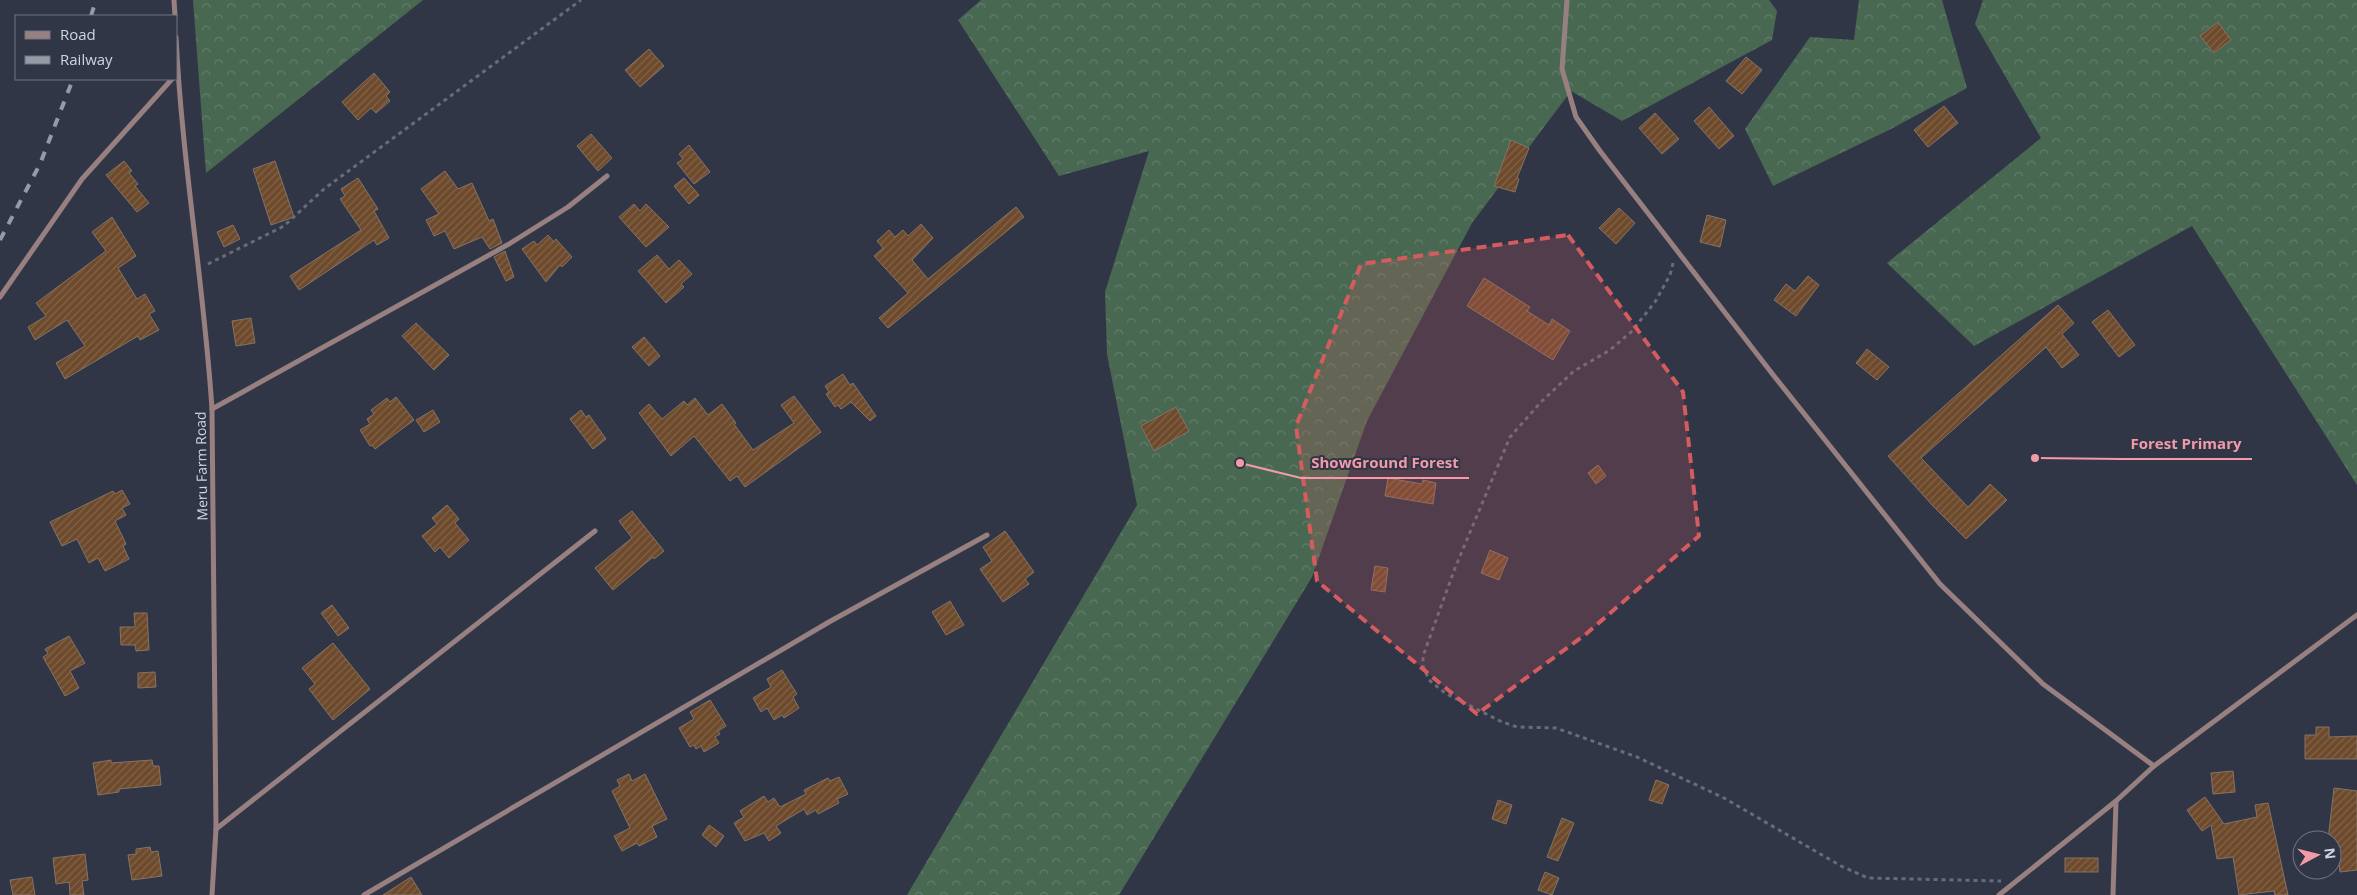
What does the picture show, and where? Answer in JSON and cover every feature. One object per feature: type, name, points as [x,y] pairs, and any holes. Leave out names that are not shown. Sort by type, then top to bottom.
[{"type":"street","points":[[174,0],[175,15]]},
{"type":"street","points":[[1567,0],[1562,69],[1576,117],[1600,151],[1940,584],[2043,684],[2154,766]]},
{"type":"street","points":[[0,297],[82,179],[171,80]]},
{"type":"street","name":"Meru Farm Road","points":[[178,80],[208,353],[212,409],[216,829],[212,895]]},
{"type":"street","points":[[212,409],[509,244],[568,207],[608,176]]},
{"type":"street","points":[[216,829],[595,531]]},
{"type":"street","points":[[364,895],[829,622],[987,535]]},
{"type":"street","points":[[1999,895],[2116,801],[2154,766],[2357,615]]},
{"type":"street","points":[[2113,895],[2116,801]]},
{"type":"path","points":[[198,269],[248,242],[284,226],[324,189],[581,0]]},
{"type":"path","points":[[1677,250],[1670,275],[1646,314],[1610,350],[1574,371],[1510,437],[1455,568],[1423,656],[1423,666],[1429,680],[1445,694],[1500,721],[1517,727],[1556,728],[1637,757],[1724,798],[1841,866],[1868,878],[2015,881]]},
{"type":"highlighted area","points":[[1568,235],[1683,392],[1699,536],[1586,634],[1477,714],[1317,581],[1296,426],[1361,264]]},
{"type":"green space","points":[[193,0],[423,0],[206,173]]},
{"type":"green space","points":[[981,0],[1769,0],[1777,11],[1772,40],[1622,121],[1571,91],[1472,223],[1367,421],[1312,577],[1119,895],[907,895],[1137,505],[1107,354],[1105,292],[1149,151],[1059,176],[958,20]]},
{"type":"green space","points":[[1859,0],[1942,0],[1967,88],[1891,129],[1773,186],[1745,129],[1810,37],[1854,40]]},
{"type":"green space","points":[[1983,0],[2357,0],[2357,485],[2192,226],[1974,346],[1887,263],[2041,138],[1975,24]]},
{"type":"building","points":[[2218,22],[2231,40],[2214,53],[2200,36]]},
{"type":"building","points":[[649,49],[664,66],[640,87],[625,70]]},
{"type":"building","points":[[1746,57],[1762,70],[1742,94],[1726,81]]},
{"type":"building","points":[[374,73],[390,92],[386,96],[390,101],[376,113],[371,108],[358,120],[342,102]]},
{"type":"building","points":[[1944,106],[1958,123],[1928,147],[1914,130]]},
{"type":"building","points":[[1709,107],[1734,136],[1719,149],[1694,121]]},
{"type":"building","points":[[1655,113],[1679,139],[1662,154],[1639,128]]},
{"type":"building","points":[[591,134],[612,158],[598,171],[577,146]]},
{"type":"building","points":[[1511,140],[1529,148],[1517,178],[1519,179],[1515,192],[1494,186]]},
{"type":"building","points":[[689,145],[710,172],[694,184],[677,163],[683,159],[679,154]]},
{"type":"building","points":[[124,161],[132,171],[129,173],[138,184],[135,186],[149,203],[137,212],[106,175]]},
{"type":"building","points":[[275,161],[294,217],[271,225],[253,169]]},
{"type":"building","points":[[445,171],[458,189],[472,183],[489,221],[493,219],[502,243],[490,249],[482,237],[454,249],[445,231],[434,236],[426,220],[439,214],[421,189]]},
{"type":"building","points":[[358,178],[378,209],[374,211],[389,238],[377,245],[374,240],[299,290],[290,276],[361,230],[340,199],[345,196],[341,189]]},
{"type":"building","points":[[684,178],[699,195],[689,204],[674,186]]},
{"type":"building","points":[[634,204],[640,211],[646,204],[669,227],[646,247],[619,217]]},
{"type":"building","points":[[1016,207],[1024,217],[888,328],[879,318],[908,293],[874,256],[883,248],[877,241],[889,230],[895,237],[903,230],[908,236],[921,224],[933,238],[912,260],[928,279]]},
{"type":"building","points":[[1619,208],[1635,223],[1616,244],[1599,228]]},
{"type":"building","points":[[1707,215],[1726,220],[1720,247],[1700,242]]},
{"type":"building","points":[[112,217],[136,256],[118,268],[137,299],[145,294],[155,311],[149,314],[159,330],[140,340],[138,336],[65,379],[56,363],[85,346],[67,320],[35,340],[28,327],[46,316],[36,303],[106,251],[92,232]]},
{"type":"building","points":[[233,225],[240,239],[224,247],[217,232]]},
{"type":"building","points":[[548,235],[554,242],[556,239],[572,257],[562,267],[560,265],[546,282],[522,249],[534,241],[537,245]]},
{"type":"building","points":[[505,251],[514,277],[506,281],[494,257]]},
{"type":"building","points":[[657,255],[669,269],[679,260],[692,274],[681,284],[684,287],[666,303],[638,271]]},
{"type":"building","points":[[1808,276],[1819,285],[1796,316],[1774,300],[1786,284],[1795,291]]},
{"type":"building","points":[[1484,278],[1530,307],[1527,311],[1549,325],[1552,319],[1570,331],[1553,360],[1467,306]]},
{"type":"building","points":[[2058,305],[2074,323],[2062,334],[2079,355],[2062,368],[2046,347],[1921,458],[1968,507],[1990,484],[2007,500],[1966,539],[1888,456]]},
{"type":"building","points":[[2108,310],[2135,345],[2119,357],[2092,322]]},
{"type":"building","points":[[251,318],[255,343],[236,346],[232,321]]},
{"type":"building","points":[[416,323],[449,355],[434,370],[402,336]]},
{"type":"building","points":[[644,337],[660,356],[649,366],[632,347]]},
{"type":"building","points":[[1867,349],[1889,367],[1877,380],[1856,363]]},
{"type":"building","points":[[843,374],[850,385],[853,383],[876,416],[870,421],[851,402],[841,409],[838,405],[835,407],[826,394],[829,392],[825,386]]},
{"type":"building","points":[[794,396],[821,432],[745,487],[737,476],[730,481],[694,436],[671,456],[639,413],[649,404],[662,419],[684,401],[687,405],[695,398],[708,415],[722,404],[753,450],[794,423],[781,405]]},
{"type":"building","points":[[396,397],[414,420],[375,449],[372,445],[370,446],[360,430],[370,424],[367,419],[374,414],[371,410],[387,398],[390,402]]},
{"type":"building","points":[[1176,407],[1189,431],[1154,451],[1141,426]]},
{"type":"building","points":[[433,410],[440,422],[424,432],[416,420]]},
{"type":"building","points":[[581,410],[586,417],[589,415],[606,439],[593,449],[570,419]]},
{"type":"building","points":[[1598,465],[1606,476],[1596,484],[1588,473]]},
{"type":"building","points":[[1388,478],[1422,484],[1423,480],[1436,483],[1433,504],[1385,496]]},
{"type":"building","points":[[122,490],[130,504],[122,508],[126,515],[115,521],[126,544],[123,546],[129,559],[105,571],[98,558],[89,563],[77,539],[62,546],[50,522],[113,491],[115,494]]},
{"type":"building","points":[[447,505],[459,519],[455,523],[469,540],[449,558],[440,547],[435,552],[422,536],[437,524],[432,518]]},
{"type":"building","points":[[632,511],[664,551],[654,559],[653,557],[613,590],[595,568],[632,538],[619,521]]},
{"type":"building","points":[[1005,531],[1034,572],[1025,579],[1029,584],[1003,602],[980,569],[992,561],[983,547]]},
{"type":"building","points":[[1490,550],[1508,558],[1499,580],[1481,573]]},
{"type":"building","points":[[1375,566],[1388,568],[1385,592],[1371,590]]},
{"type":"building","points":[[950,601],[964,625],[946,635],[932,612]]},
{"type":"building","points":[[332,605],[349,628],[338,636],[321,613]]},
{"type":"building","points":[[134,613],[147,613],[149,650],[136,651],[135,645],[121,645],[120,627],[135,627]]},
{"type":"building","points":[[69,636],[85,663],[70,671],[79,688],[65,696],[43,657],[48,654],[45,649]]},
{"type":"building","points":[[333,643],[370,689],[333,720],[309,689],[315,684],[302,668]]},
{"type":"building","points":[[782,670],[797,694],[793,697],[799,708],[784,718],[782,715],[774,720],[767,708],[761,712],[753,698],[771,687],[767,679]]},
{"type":"building","points":[[155,672],[156,687],[138,688],[138,673]]},
{"type":"building","points":[[710,700],[726,726],[718,731],[720,734],[715,737],[719,743],[704,752],[701,746],[696,749],[694,745],[690,747],[679,728],[694,719],[690,712]]},
{"type":"building","points":[[2316,727],[2329,727],[2329,737],[2357,736],[2357,759],[2305,759],[2305,735],[2316,735]]},
{"type":"building","points":[[111,760],[111,763],[152,760],[153,766],[159,766],[161,785],[119,789],[119,792],[98,795],[93,763]]},
{"type":"building","points":[[2233,771],[2235,792],[2213,794],[2211,773]]},
{"type":"building","points":[[629,774],[632,781],[645,774],[667,819],[652,826],[657,837],[639,846],[637,843],[622,851],[614,836],[630,828],[612,791],[620,786],[617,780]]},
{"type":"building","points":[[839,777],[848,794],[837,799],[839,803],[818,814],[816,810],[807,815],[804,809],[776,826],[781,833],[769,841],[764,833],[745,841],[734,823],[744,817],[740,811],[764,796],[768,802],[774,798],[780,807],[806,794],[804,790],[828,778],[830,781]]},
{"type":"building","points":[[1656,780],[1669,785],[1662,804],[1649,800]]},
{"type":"building","points":[[2334,788],[2357,791],[2357,870],[2342,872],[2342,830],[2329,830]]},
{"type":"building","points":[[2205,797],[2224,824],[2257,817],[2255,805],[2268,803],[2288,895],[2275,895],[2274,891],[2239,895],[2233,857],[2217,859],[2211,825],[2202,831],[2187,810]]},
{"type":"building","points":[[1498,800],[1512,805],[1506,824],[1492,819]]},
{"type":"building","points":[[1562,818],[1574,823],[1558,861],[1547,857]]},
{"type":"building","points":[[709,825],[724,836],[716,847],[702,835]]},
{"type":"building","points":[[150,847],[151,852],[158,851],[162,876],[132,880],[128,855],[136,854],[136,849]]},
{"type":"building","points":[[85,854],[88,880],[82,881],[84,895],[70,895],[69,882],[56,884],[53,858]]},
{"type":"building","points":[[2065,858],[2098,858],[2098,872],[2065,872]]},
{"type":"building","points":[[1545,872],[1559,878],[1552,895],[1538,890]]},
{"type":"building","points":[[32,877],[35,895],[13,895],[10,880]]},
{"type":"building","points":[[411,877],[422,895],[383,895]]},
{"type":"railway","points":[[91,15],[96,0]]},
{"type":"railway","points":[[0,240],[40,164],[73,80]]},
{"type":"place","name":"Forest Primary","points":[[2035,458]]},
{"type":"place","name":"ShowGround Forest","points":[[1240,463]]}]
